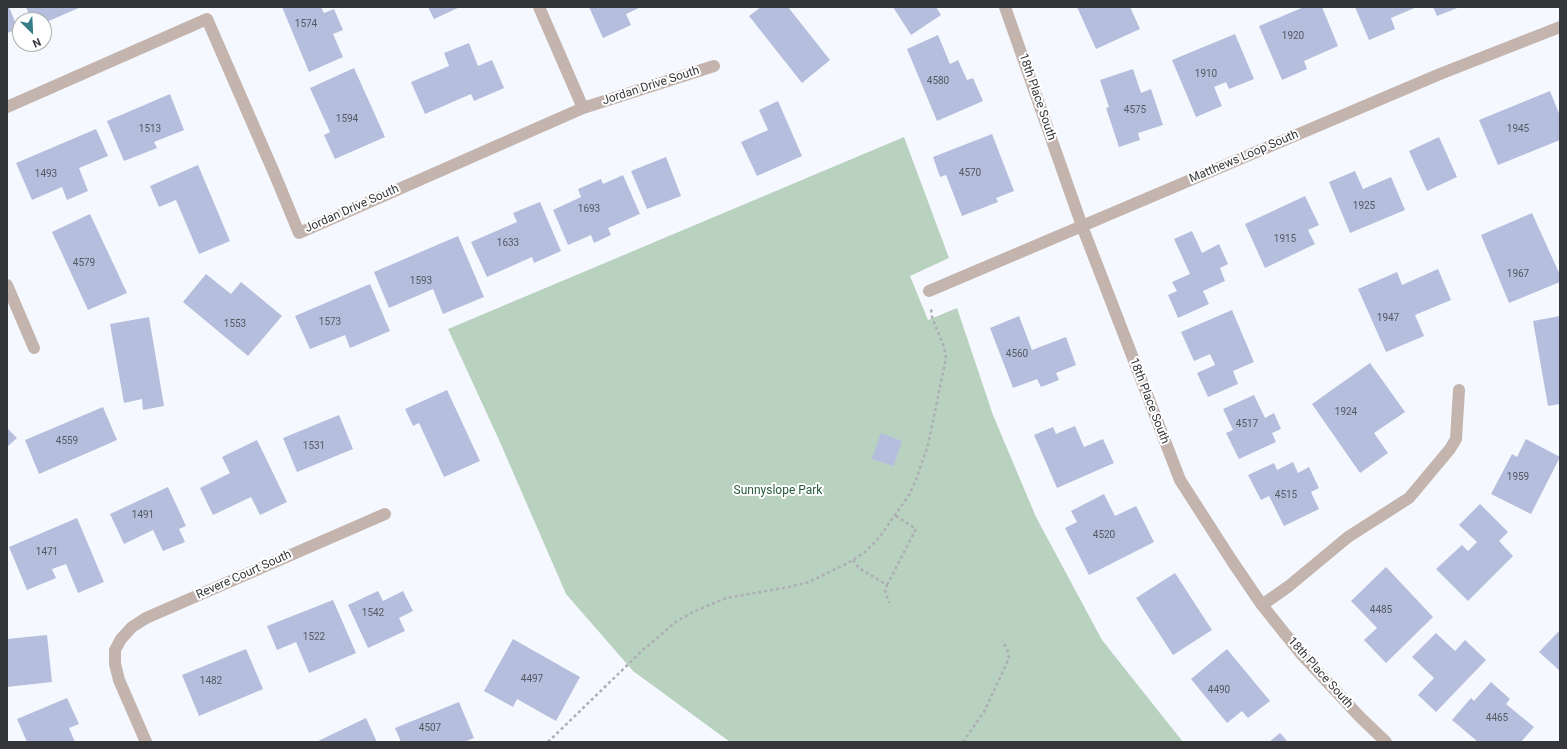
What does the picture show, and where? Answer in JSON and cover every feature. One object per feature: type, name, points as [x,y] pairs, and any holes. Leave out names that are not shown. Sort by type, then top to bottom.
[{"type":"street","points":[[539,7],[583,108]]},
{"type":"street","name":"18th Place South","points":[[1005,7],[1082,226],[1180,480],[1232,562],[1262,605],[1302,655],[1359,716],[1386,742]]},
{"type":"street","name":"Jordan Drive South","points":[[7,107],[207,19],[299,234],[583,108],[714,66]]},
{"type":"street","name":"Matthews Loop South","points":[[929,291],[1440,74],[1560,27]]},
{"type":"street","points":[[7,285],[34,348]]},
{"type":"street","points":[[1262,605],[1289,586],[1348,537],[1409,498],[1450,449],[1456,439],[1459,390]]},
{"type":"street","name":"Revere Court South","points":[[146,742],[119,680],[115,664],[115,650],[121,639],[132,627],[146,618],[385,514]]},
{"type":"path","points":[[548,742],[644,649],[677,621],[693,612],[726,598],[809,582],[853,560],[865,552],[879,538],[896,516],[916,480],[928,444],[946,358],[944,346],[932,317],[929,291]]},
{"type":"path","points":[[888,603],[885,590],[916,529],[896,516]]},
{"type":"path","points":[[853,560],[860,568],[887,585]]},
{"type":"path","points":[[963,742],[984,712],[1009,658],[1008,649],[1002,641]]},
{"type":"green space","name":"Sunnyslope Park","points":[[904,137],[949,258],[910,276],[928,320],[957,308],[993,415],[1036,517],[1102,640],[1183,742],[730,742],[633,671],[566,594],[499,440],[448,329]]},
{"type":"building","points":[[7,7],[9,7],[12,14],[12,31],[7,33]]},
{"type":"building","points":[[26,7],[81,7],[52,20],[52,12],[28,12]]},
{"type":"building","points":[[282,7],[321,7],[324,13],[334,9],[343,30],[333,34],[343,57],[309,72]]},
{"type":"building","points":[[428,7],[460,7],[434,19]]},
{"type":"building","points":[[589,7],[641,7],[626,14],[631,25],[603,38]]},
{"type":"building","points":[[761,7],[788,7],[830,60],[802,83],[749,16]]},
{"type":"building","points":[[893,7],[936,7],[941,15],[911,35]]},
{"type":"building","points":[[1077,7],[1130,7],[1140,29],[1096,49]]},
{"type":"building","points":[[1304,7],[1322,7],[1338,46],[1304,61],[1307,69],[1282,80],[1259,26]]},
{"type":"building","points":[[1355,7],[1417,7],[1391,18],[1395,29],[1369,40]]},
{"type":"building","points":[[1433,7],[1460,7],[1437,16]]},
{"type":"building","points":[[1235,34],[1254,79],[1229,89],[1226,82],[1214,87],[1222,106],[1196,117],[1172,60]]},
{"type":"building","points":[[938,35],[950,64],[958,60],[967,80],[973,78],[983,101],[937,121],[907,49]]},
{"type":"building","points":[[469,43],[478,66],[492,60],[504,88],[474,101],[471,94],[425,114],[411,82],[449,66],[444,53]]},
{"type":"building","points":[[354,68],[385,137],[335,159],[324,135],[330,132],[310,88]]},
{"type":"building","points":[[1133,69],[1141,93],[1151,89],[1163,125],[1138,133],[1140,140],[1119,147],[1106,108],[1109,107],[1100,80]]},
{"type":"building","points":[[1550,91],[1560,116],[1560,140],[1498,165],[1479,120]]},
{"type":"building","points":[[170,94],[184,130],[154,142],[157,148],[124,161],[107,121]]},
{"type":"building","points":[[778,101],[802,156],[757,176],[741,142],[768,130],[759,110]]},
{"type":"building","points":[[96,129],[108,156],[79,168],[88,191],[67,200],[62,187],[32,200],[16,163]]},
{"type":"building","points":[[992,134],[1014,191],[996,198],[998,202],[962,216],[946,175],[940,177],[933,157]]},
{"type":"building","points":[[1439,137],[1457,177],[1427,191],[1409,151]]},
{"type":"building","points":[[666,157],[681,196],[647,209],[631,171]]},
{"type":"building","points":[[198,165],[230,241],[199,254],[176,200],[159,207],[150,186]]},
{"type":"building","points":[[1355,171],[1363,189],[1391,177],[1405,210],[1350,233],[1329,182]]},
{"type":"building","points":[[623,175],[640,214],[608,228],[611,235],[594,243],[591,235],[568,245],[553,210],[581,197],[578,189],[601,179],[603,184]]},
{"type":"building","points":[[1305,196],[1319,225],[1308,230],[1315,244],[1265,268],[1245,224]]},
{"type":"building","points":[[540,202],[561,251],[534,263],[532,257],[487,277],[471,242],[517,222],[513,213]]},
{"type":"building","points":[[1532,213],[1560,275],[1560,282],[1509,303],[1481,235]]},
{"type":"building","points":[[90,214],[127,293],[88,310],[52,232]]},
{"type":"building","points":[[1192,231],[1202,253],[1219,244],[1228,264],[1220,268],[1225,281],[1203,291],[1209,304],[1178,318],[1168,295],[1177,291],[1172,282],[1190,274],[1174,239]]},
{"type":"building","points":[[458,236],[484,297],[443,314],[433,289],[389,308],[374,272]]},
{"type":"building","points":[[1438,269],[1451,300],[1415,315],[1424,336],[1386,352],[1358,289],[1397,272],[1402,285]]},
{"type":"building","points":[[206,274],[231,294],[241,282],[282,316],[248,356],[183,302]]},
{"type":"building","points":[[370,284],[390,331],[350,348],[345,335],[310,349],[295,316]]},
{"type":"building","points":[[1232,310],[1254,362],[1233,371],[1238,384],[1208,397],[1197,373],[1215,365],[1210,354],[1194,361],[1181,332]]},
{"type":"building","points":[[1019,316],[1032,350],[1066,337],[1076,365],[1056,373],[1059,380],[1041,387],[1037,379],[1013,388],[990,328]]},
{"type":"building","points":[[1560,316],[1560,404],[1548,406],[1533,321]]},
{"type":"building","points":[[149,317],[164,406],[143,410],[142,399],[124,403],[110,324]]},
{"type":"building","points":[[1370,363],[1405,412],[1374,433],[1388,453],[1360,473],[1312,404]]},
{"type":"building","points":[[447,390],[480,461],[444,477],[419,423],[413,426],[405,409]]},
{"type":"building","points":[[1254,395],[1265,418],[1274,413],[1281,429],[1272,433],[1276,442],[1239,459],[1226,433],[1233,430],[1223,409]]},
{"type":"building","points":[[103,407],[117,440],[39,474],[25,440]]},
{"type":"building","points":[[339,415],[353,449],[297,472],[283,438]]},
{"type":"building","points":[[1075,426],[1084,447],[1103,439],[1114,463],[1057,488],[1034,435],[1053,427],[1056,434]]},
{"type":"building","points":[[7,428],[17,438],[7,447]]},
{"type":"building","points":[[881,433],[902,441],[894,466],[872,459]]},
{"type":"building","points":[[1526,439],[1560,457],[1531,514],[1491,494],[1512,454],[1517,457]]},
{"type":"building","points":[[257,440],[287,502],[260,515],[251,497],[213,515],[200,488],[230,473],[222,457]]},
{"type":"building","points":[[1293,462],[1298,473],[1309,467],[1319,488],[1311,492],[1319,509],[1284,526],[1269,496],[1261,500],[1248,475],[1274,463],[1277,470]]},
{"type":"building","points":[[168,487],[186,526],[179,529],[185,542],[163,551],[153,530],[124,544],[110,514]]},
{"type":"building","points":[[1104,494],[1115,516],[1136,506],[1154,542],[1089,575],[1065,528],[1077,522],[1071,511]]},
{"type":"building","points":[[1480,504],[1508,532],[1499,541],[1513,556],[1468,601],[1436,569],[1462,545],[1468,551],[1477,542],[1459,525]]},
{"type":"building","points":[[77,518],[104,582],[78,593],[66,564],[52,569],[56,578],[27,590],[9,547]]},
{"type":"building","points":[[1386,567],[1433,617],[1386,663],[1364,640],[1377,628],[1351,601]]},
{"type":"building","points":[[1175,573],[1212,630],[1173,655],[1136,598]]},
{"type":"building","points":[[378,591],[383,601],[403,591],[413,611],[399,618],[405,631],[368,648],[348,605]]},
{"type":"building","points":[[333,600],[356,653],[309,673],[296,642],[277,650],[267,626]]},
{"type":"building","points":[[1560,630],[1560,671],[1539,652]]},
{"type":"building","points":[[1436,633],[1455,651],[1465,640],[1486,660],[1436,712],[1418,695],[1434,678],[1412,657]]},
{"type":"building","points":[[47,635],[52,682],[7,687],[7,639]]},
{"type":"building","points":[[513,639],[580,677],[556,721],[517,699],[513,707],[484,691]]},
{"type":"building","points":[[246,649],[263,689],[199,716],[182,675]]},
{"type":"building","points":[[1227,649],[1270,701],[1248,718],[1242,711],[1227,723],[1191,679]]},
{"type":"building","points":[[1491,682],[1510,699],[1506,704],[1534,727],[1521,742],[1478,742],[1452,720],[1471,698],[1474,701]]},
{"type":"building","points":[[67,698],[79,724],[69,728],[75,742],[27,742],[17,719]]},
{"type":"building","points":[[459,702],[474,738],[464,742],[401,742],[395,728]]},
{"type":"building","points":[[366,718],[377,742],[316,742]]},
{"type":"building","points":[[1280,733],[1288,742],[1269,742]]}]
